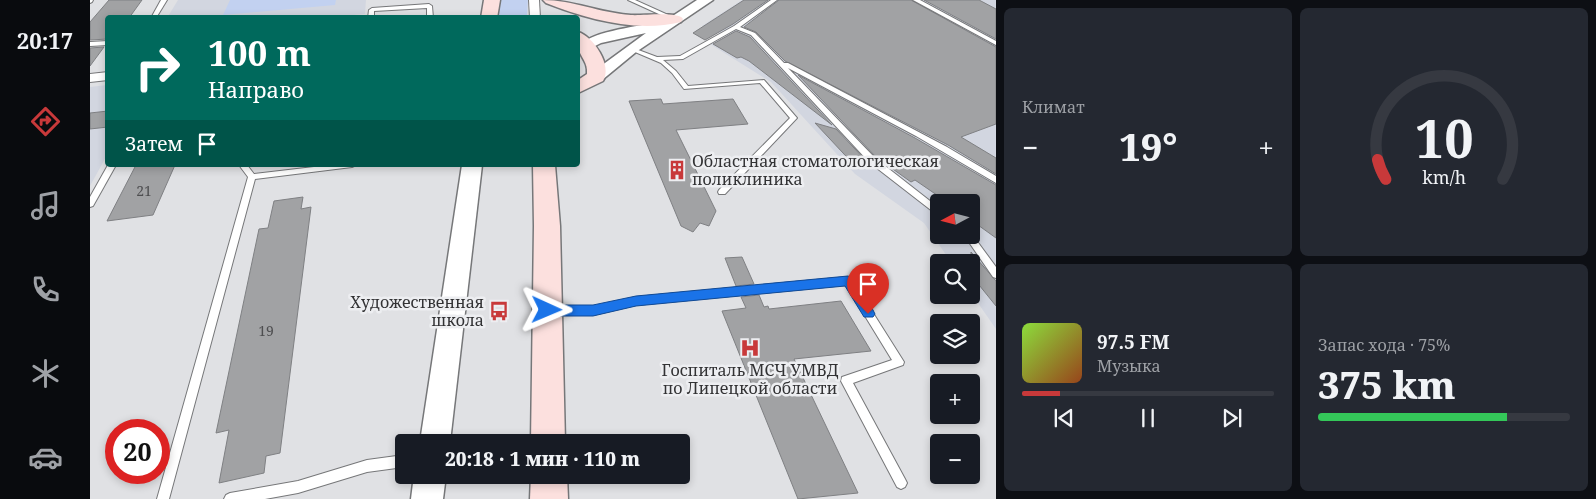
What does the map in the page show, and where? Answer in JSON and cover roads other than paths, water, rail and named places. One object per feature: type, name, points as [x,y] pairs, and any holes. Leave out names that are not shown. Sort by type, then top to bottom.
[{"type":"main road","points":[[490,15],[492,0]]},
{"type":"main road","points":[[551,0],[585,13],[612,20],[649,22],[675,20]]},
{"type":"main road","points":[[551,0],[561,15]]},
{"type":"main road","points":[[580,43],[594,56],[597,68],[580,97]]},
{"type":"main road","points":[[544,167],[547,226],[548,434]]},
{"type":"main road","points":[[547,226],[555,167]]},
{"type":"main road","points":[[549,484],[549,499]]},
{"type":"street","points":[[534,0],[535,15]]},
{"type":"street","points":[[587,82],[632,48],[706,0]]},
{"type":"street","points":[[580,43],[642,30],[675,20]]},
{"type":"street","points":[[90,78],[105,76]]},
{"type":"street","points":[[436,434],[472,167]]},
{"type":"street","points":[[427,499],[429,484]]},
{"type":"lane","points":[[155,15],[164,0]]},
{"type":"lane","points":[[630,0],[675,20]]},
{"type":"lane","points":[[659,58],[681,58],[736,27],[774,0]]},
{"type":"lane","points":[[916,0],[996,43]]},
{"type":"lane","points":[[371,15],[372,10],[429,6],[430,15]]},
{"type":"lane","points":[[736,27],[753,34],[872,160],[930,205]]},
{"type":"lane","points":[[90,44],[105,43]]},
{"type":"lane","points":[[632,48],[659,58],[672,68],[686,88],[762,81],[794,118],[722,192]]},
{"type":"lane","points":[[778,60],[831,90],[956,153],[996,180]]},
{"type":"lane","points":[[90,204],[111,167]]},
{"type":"lane","points":[[244,167],[252,177]]},
{"type":"lane","points":[[252,177],[335,167]]},
{"type":"lane","points":[[163,499],[252,177]]},
{"type":"lane","points":[[974,244],[996,274]]},
{"type":"lane","points":[[547,310],[593,311],[636,301],[848,281],[899,362],[846,381],[901,483]]},
{"type":"lane","points":[[230,499],[298,487],[367,466],[395,462]]},
{"type":"place","name":"Областная стоматологическая поликлиника","points":[[677,170]]},
{"type":"place","name":"Художественная школа","points":[[499,311]]},
{"type":"place","name":"Госпиталь МСЧ УМВД по Липецкой области","points":[[750,348]]}]
